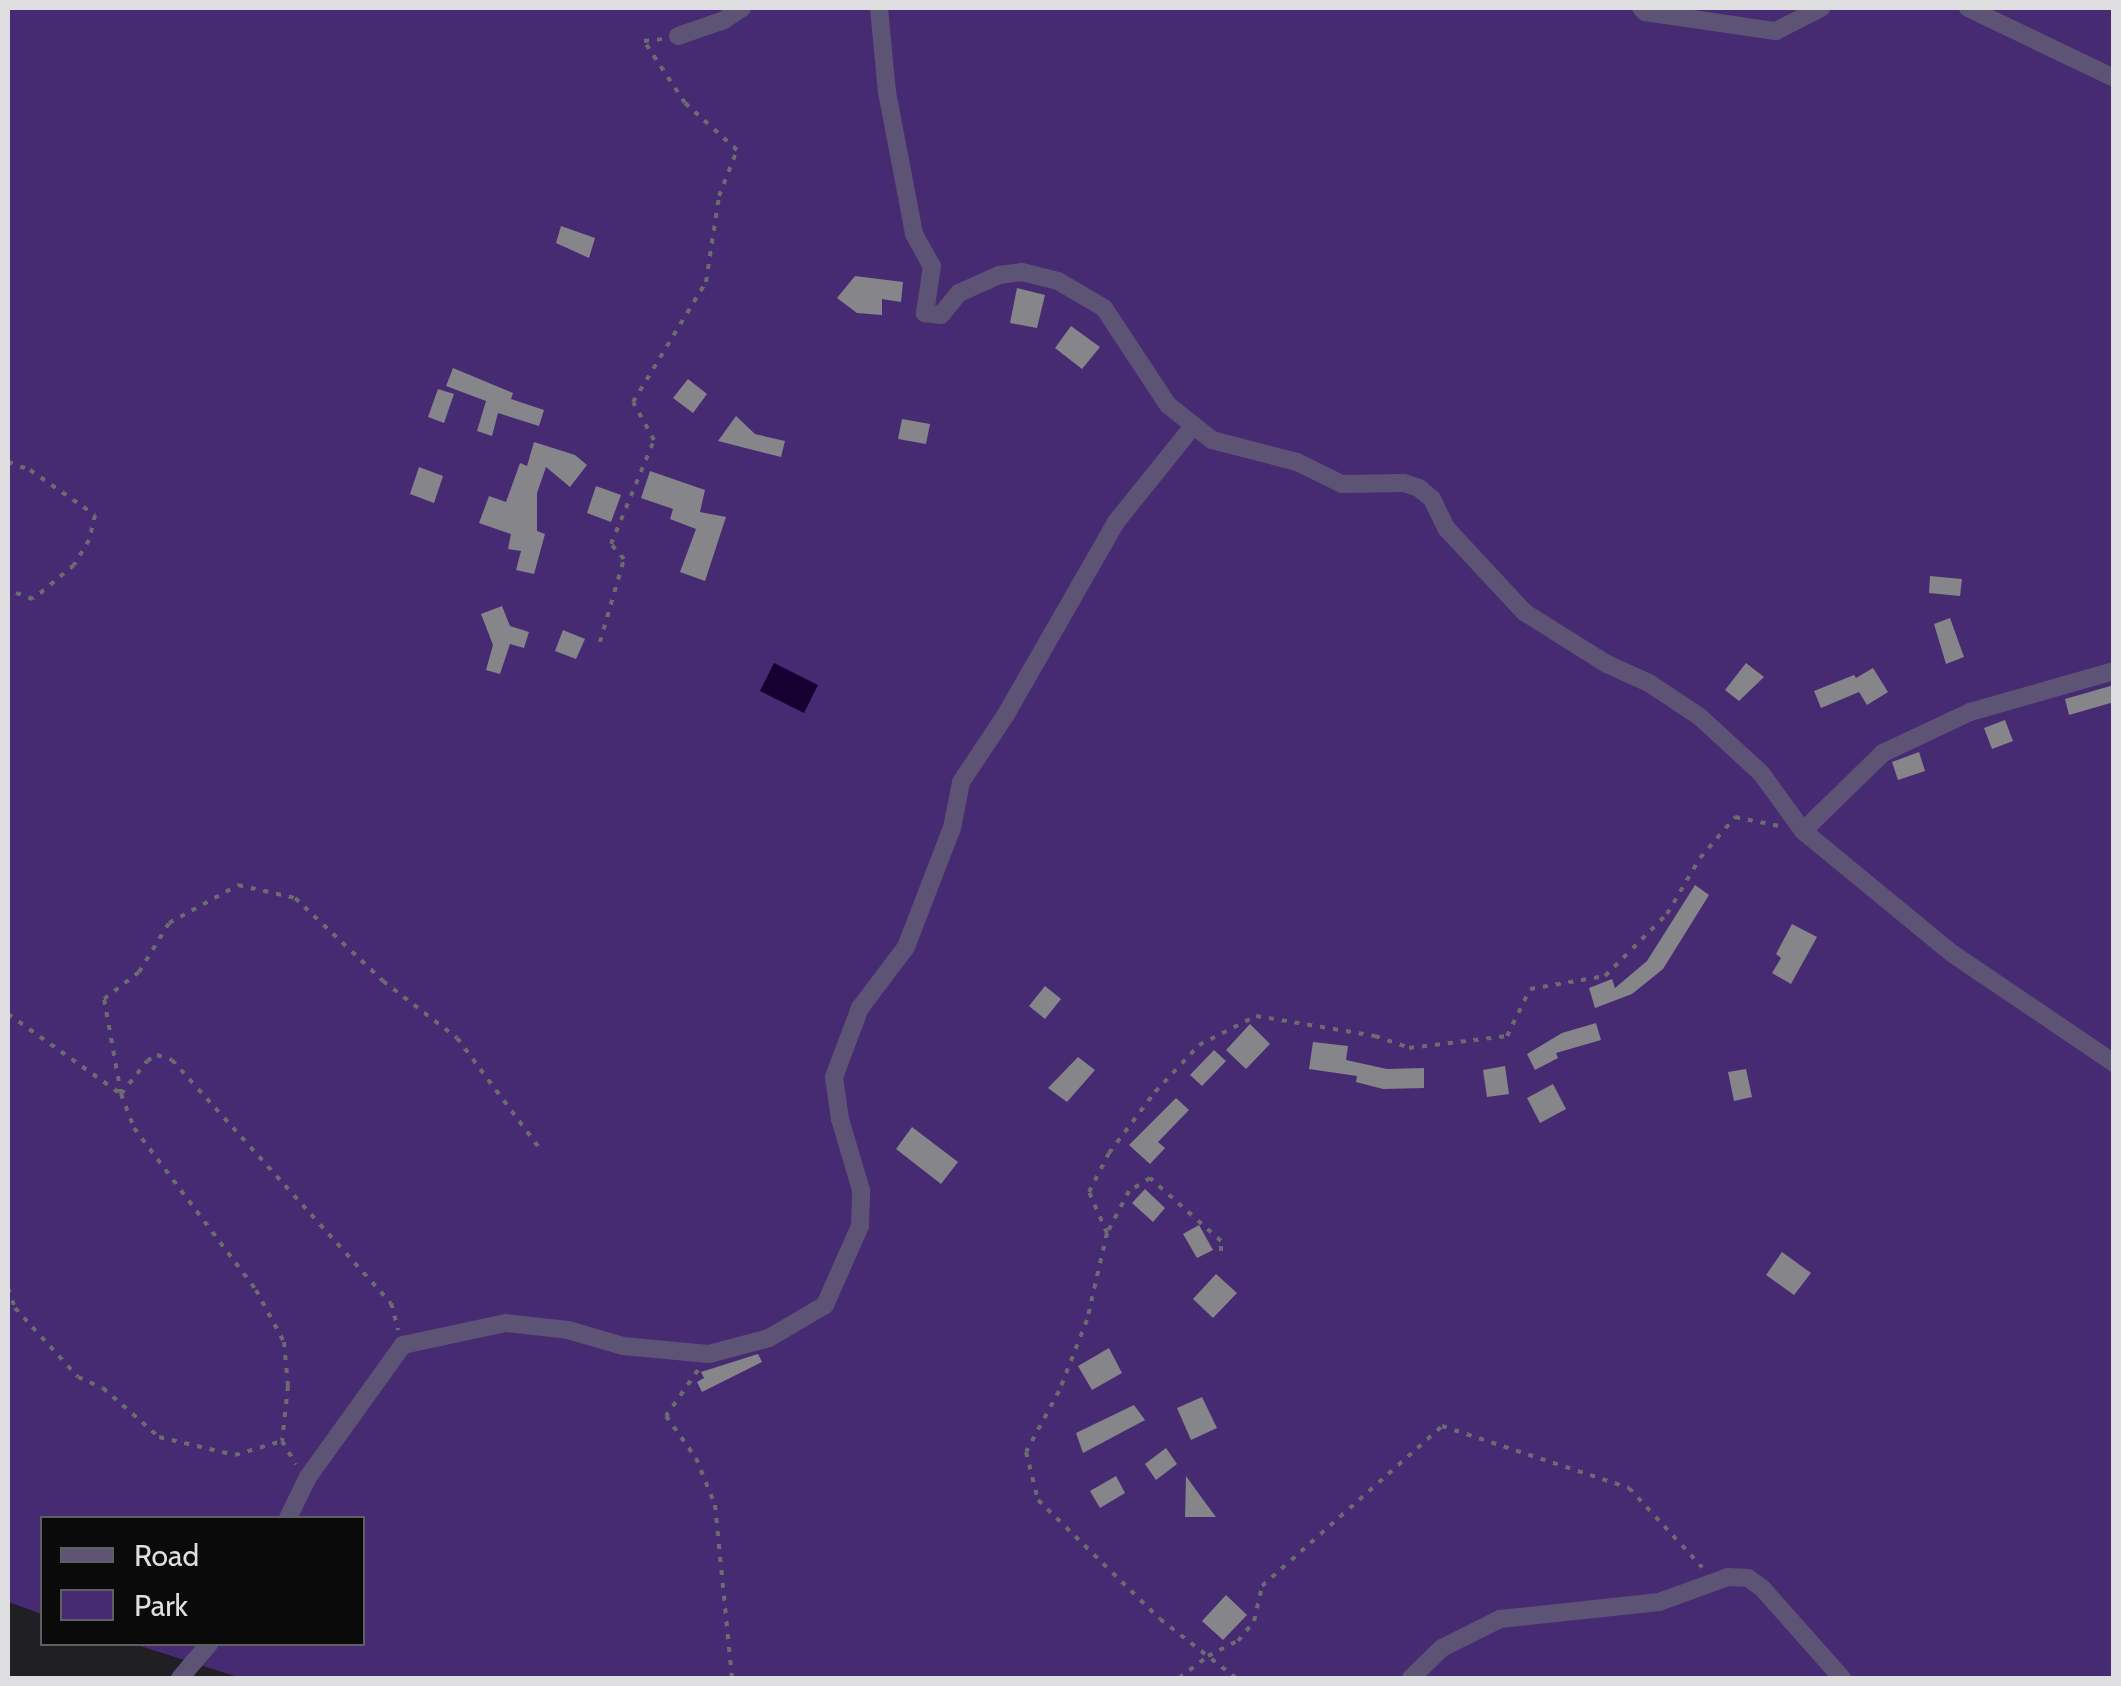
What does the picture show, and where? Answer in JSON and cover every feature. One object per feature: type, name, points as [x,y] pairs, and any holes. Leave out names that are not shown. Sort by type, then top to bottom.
[{"type":"street","points":[[678,36],[724,20],[742,8]]},
{"type":"street","points":[[1641,8],[1645,12],[1776,31],[1821,8]]},
{"type":"street","points":[[1968,8],[2114,78]]},
{"type":"street","points":[[878,9],[887,92],[914,234],[932,266],[925,313],[941,315],[959,293],[1000,275],[1022,272],[1058,281],[1104,308],[1168,405],[1212,440],[1297,462],[1342,484],[1404,483],[1419,488],[1432,499],[1446,528],[1524,612],[1606,664],[1650,683],[1700,718],[1761,773],[1803,831],[1953,954],[2114,1063]]},
{"type":"street","points":[[289,1516],[306,1481],[402,1345],[506,1323],[568,1330],[639,1349],[709,1354],[768,1338],[825,1305],[860,1226],[860,1190],[840,1119],[834,1076],[860,1008],[906,947],[952,828],[961,782],[1005,716],[1116,522],[1194,426]]},
{"type":"street","points":[[1803,831],[1883,753],[1970,712],[2114,671]]},
{"type":"street","points":[[1411,1678],[1442,1648],[1500,1619],[1659,1602],[1715,1582],[1748,1578],[1762,1588],[1842,1678]]},
{"type":"street","points":[[180,1678],[207,1646]]},
{"type":"path","points":[[600,642],[624,560],[611,544],[654,440],[633,402],[706,282],[720,196],[737,150],[685,104],[644,41],[678,36]]},
{"type":"path","points":[[8,462],[30,470],[95,515],[90,540],[74,566],[33,599],[8,590]]},
{"type":"path","points":[[1107,1233],[1089,1192],[1109,1153],[1154,1092],[1199,1046],[1256,1016],[1375,1036],[1409,1048],[1507,1036],[1530,989],[1605,976],[1667,914],[1700,858],[1735,817],[1803,831]]},
{"type":"path","points":[[306,1481],[282,1442],[288,1386],[284,1342],[275,1321],[134,1128],[121,1094],[104,999],[139,972],[169,922],[238,885],[295,898],[383,981],[457,1038],[540,1149]]},
{"type":"path","points":[[8,1014],[121,1094]]},
{"type":"path","points":[[121,1094],[147,1061],[158,1055],[172,1060],[391,1303],[402,1345]]},
{"type":"path","points":[[1221,1251],[1220,1242],[1150,1178],[1129,1191],[1107,1233],[1087,1320],[1060,1391],[1026,1452],[1038,1500],[1113,1575],[1236,1678]]},
{"type":"path","points":[[8,1288],[14,1308],[78,1377],[103,1388],[158,1437],[235,1456],[282,1442]]},
{"type":"path","points":[[709,1354],[666,1416],[696,1458],[715,1505],[732,1678]]},
{"type":"path","points":[[1179,1678],[1208,1656],[1238,1642],[1254,1620],[1262,1586],[1442,1426],[1629,1488],[1715,1582]]},
{"type":"green space","points":[[8,8],[2113,8],[2113,1678],[241,1678],[140,1646],[365,1646],[365,1516],[40,1516],[40,1613],[8,1602]]},
{"type":"shaded area","points":[[774,663],[818,685],[804,713],[760,691]]},
{"type":"building","points":[[561,226],[595,238],[589,258],[556,243]]},
{"type":"building","points":[[855,276],[903,282],[901,302],[882,299],[882,315],[857,313],[837,298]]},
{"type":"building","points":[[1017,288],[1045,295],[1037,328],[1010,323]]},
{"type":"building","points":[[1071,326],[1100,347],[1082,369],[1055,348]]},
{"type":"building","points":[[453,368],[513,393],[511,399],[544,410],[539,426],[498,413],[492,436],[477,431],[486,401],[446,386]]},
{"type":"building","points":[[688,379],[707,394],[693,413],[673,398]]},
{"type":"building","points":[[438,389],[454,394],[444,423],[428,417]]},
{"type":"building","points":[[736,416],[755,434],[785,441],[781,457],[718,441]]},
{"type":"building","points":[[902,419],[930,424],[926,444],[898,439]]},
{"type":"building","points":[[534,442],[575,455],[587,465],[570,487],[546,467],[537,493],[537,531],[545,534],[534,574],[516,570],[521,551],[508,549],[511,534],[479,523],[489,496],[506,502],[520,463],[527,466]]},
{"type":"building","points":[[419,467],[443,476],[434,503],[410,494]]},
{"type":"building","points":[[650,471],[705,490],[700,512],[726,517],[705,581],[680,572],[696,529],[670,519],[673,509],[641,498]]},
{"type":"building","points":[[596,486],[621,495],[611,522],[587,513]]},
{"type":"building","points":[[1930,576],[1962,579],[1960,596],[1929,593]]},
{"type":"building","points":[[502,606],[510,626],[529,632],[524,648],[510,644],[500,674],[486,670],[493,645],[481,614]]},
{"type":"building","points":[[1950,618],[1964,657],[1946,664],[1934,624]]},
{"type":"building","points":[[563,630],[585,639],[576,659],[555,651]]},
{"type":"building","points":[[1746,663],[1764,677],[1739,701],[1725,690]]},
{"type":"building","points":[[1873,668],[1888,692],[1867,705],[1859,692],[1821,708],[1814,691],[1854,675],[1856,678]]},
{"type":"building","points":[[2114,685],[2114,702],[2069,715],[2065,699]]},
{"type":"building","points":[[2005,720],[2013,741],[1992,749],[1984,728]]},
{"type":"building","points":[[1919,752],[1925,771],[1898,780],[1892,762]]},
{"type":"building","points":[[1695,885],[1709,895],[1663,969],[1632,994],[1595,1008],[1589,988],[1612,979],[1615,988],[1647,961]]},
{"type":"building","points":[[1792,924],[1817,937],[1791,984],[1772,973],[1781,958],[1776,954]]},
{"type":"building","points":[[1045,986],[1061,999],[1045,1019],[1029,1006]]},
{"type":"building","points":[[1596,1023],[1601,1040],[1556,1053],[1558,1058],[1535,1070],[1527,1054],[1562,1033]]},
{"type":"building","points":[[1250,1024],[1270,1044],[1246,1069],[1226,1050]]},
{"type":"building","points":[[1313,1042],[1348,1046],[1346,1060],[1387,1069],[1424,1068],[1424,1088],[1383,1089],[1356,1082],[1357,1076],[1309,1069]]},
{"type":"building","points":[[1214,1050],[1226,1061],[1202,1086],[1190,1075]]},
{"type":"building","points":[[1078,1057],[1095,1070],[1067,1102],[1048,1088]]},
{"type":"building","points":[[1505,1066],[1509,1094],[1487,1097],[1483,1070]]},
{"type":"building","points":[[1746,1069],[1752,1097],[1734,1101],[1728,1072]]},
{"type":"building","points":[[1553,1084],[1566,1109],[1540,1123],[1527,1098]]},
{"type":"building","points":[[1176,1098],[1189,1110],[1158,1142],[1165,1148],[1150,1164],[1129,1145]]},
{"type":"building","points":[[912,1127],[958,1162],[941,1184],[896,1149]]},
{"type":"building","points":[[1145,1189],[1165,1208],[1153,1222],[1132,1203]]},
{"type":"building","points":[[1199,1225],[1213,1250],[1197,1258],[1183,1234]]},
{"type":"building","points":[[1782,1252],[1811,1273],[1794,1295],[1766,1275]]},
{"type":"building","points":[[1216,1274],[1237,1293],[1213,1318],[1193,1299]]},
{"type":"building","points":[[1109,1348],[1122,1373],[1092,1390],[1078,1366]]},
{"type":"building","points":[[758,1354],[762,1362],[702,1392],[697,1382],[704,1378],[701,1372]]},
{"type":"building","points":[[1202,1397],[1217,1428],[1191,1440],[1177,1408]]},
{"type":"building","points":[[1134,1405],[1145,1420],[1083,1453],[1076,1433]]},
{"type":"building","points":[[1166,1448],[1177,1464],[1156,1480],[1145,1464]]},
{"type":"building","points":[[1116,1476],[1125,1493],[1100,1508],[1090,1491]]},
{"type":"building","points":[[1186,1476],[1204,1501],[1216,1517],[1185,1517]]},
{"type":"building","points":[[1226,1595],[1247,1615],[1223,1640],[1202,1621]]}]
